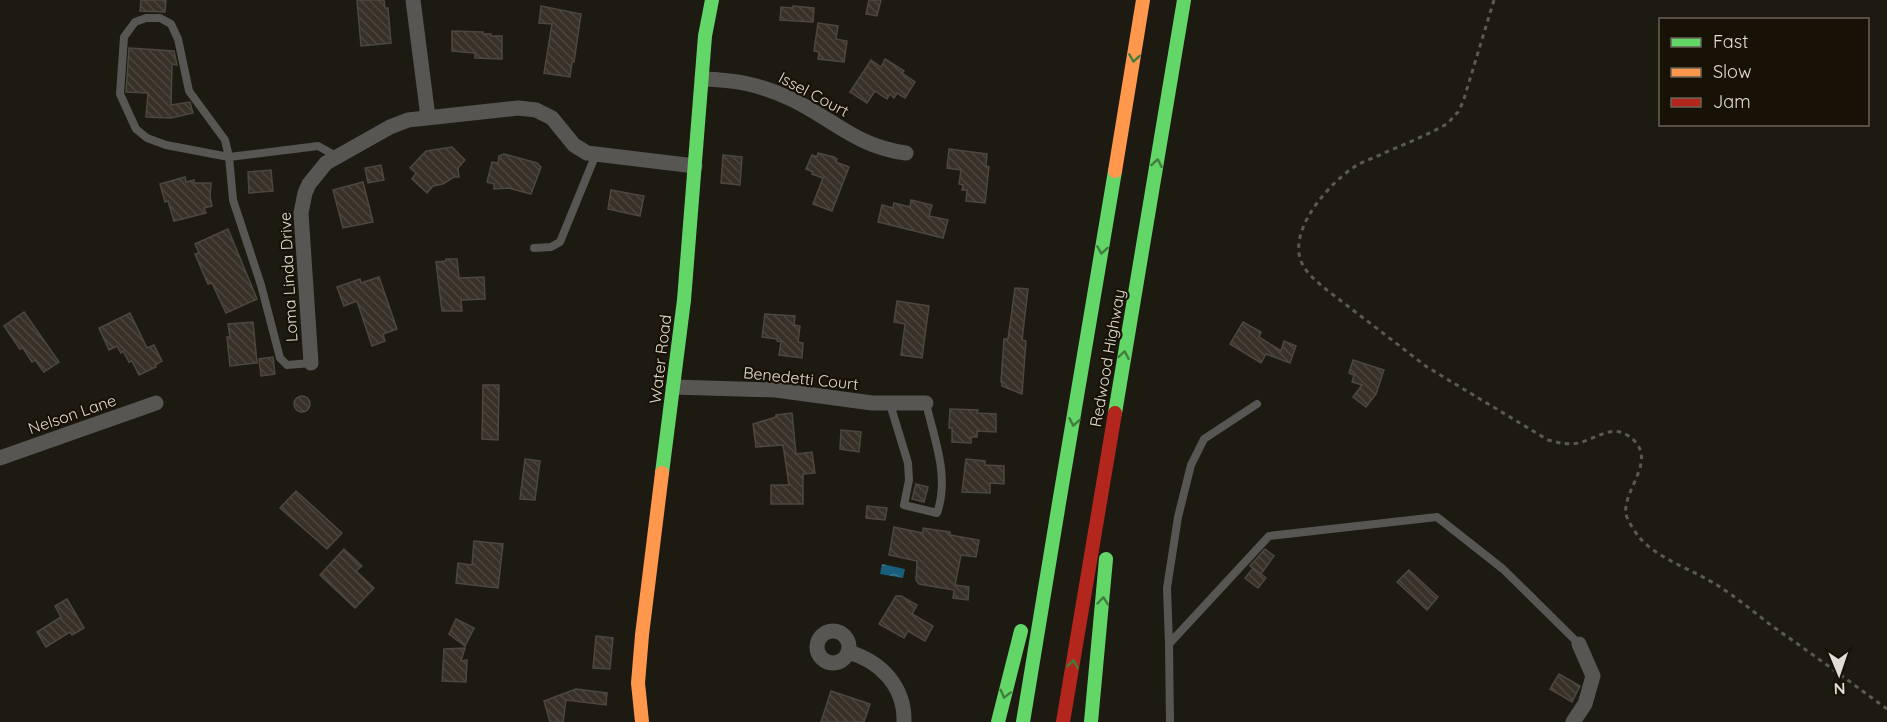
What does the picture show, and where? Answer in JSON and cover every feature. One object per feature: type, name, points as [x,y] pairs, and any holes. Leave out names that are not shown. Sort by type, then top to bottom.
[{"type":"main road","name":"Water Road","points":[[642,722],[639,700],[639,666],[684,300],[705,36],[712,0]]},
{"type":"main road","name":"Redwood Highway","points":[[1023,722],[1143,0]]},
{"type":"main road","name":"Redwood Highway","points":[[1063,722],[1184,0]]},
{"type":"main road","points":[[1091,722],[1104,602],[1115,413]]},
{"type":"main road","points":[[998,722],[1026,612],[1052,537]]},
{"type":"street","points":[[412,0],[428,117]]},
{"type":"street","name":"Issel Court","points":[[702,79],[735,80],[764,87],[792,99],[865,143],[885,151],[906,153]]},
{"type":"street","name":"Loma Linda Drive","points":[[311,363],[301,222],[302,203],[313,177],[326,163],[390,126],[428,117],[528,108],[552,118],[580,150],[695,166]]},
{"type":"street","name":"Benedetti Court","points":[[673,387],[776,390],[890,404],[926,403]]},
{"type":"street","name":"Nelson Lane","points":[[0,459],[156,403]]},
{"type":"street","points":[[1573,722],[1585,704],[1593,676],[1579,644]]},
{"type":"street","points":[[848,652],[872,662],[890,678],[902,700],[904,722]]},
{"type":"lane","points":[[311,363],[287,365],[280,358],[261,285],[235,207],[229,157],[225,140],[189,91],[178,39],[171,24],[160,18],[146,18],[135,22],[124,37],[120,94],[136,129],[147,138],[166,145],[229,157],[318,146],[336,156]]},
{"type":"lane","points":[[534,248],[551,247],[560,242],[596,154]]},
{"type":"lane","points":[[890,404],[908,463],[909,480],[904,505],[937,513],[943,486],[941,465],[926,403]]},
{"type":"lane","points":[[1170,722],[1167,588],[1178,517],[1191,465],[1204,439],[1257,404]]},
{"type":"lane","points":[[1169,645],[1269,536],[1437,517],[1503,569],[1579,644]]},
{"type":"path","points":[[1494,0],[1458,112],[1447,124],[1356,165],[1339,178],[1302,227],[1298,242],[1300,259],[1307,272],[1323,287],[1427,367],[1548,440],[1563,444],[1580,443],[1608,432],[1618,431],[1628,435],[1638,448],[1642,461],[1639,476],[1627,499],[1626,515],[1640,539],[1670,560],[1717,585],[1887,709]]},
{"type":"water","points":[[882,564],[905,569],[903,578],[880,574]]},
{"type":"building","points":[[141,0],[166,0],[165,12],[140,11]]},
{"type":"building","points":[[357,0],[384,0],[385,8],[388,8],[391,43],[361,46]]},
{"type":"building","points":[[869,0],[881,0],[877,16],[866,14]]},
{"type":"building","points":[[541,6],[581,14],[570,77],[544,73],[552,24],[539,23]]},
{"type":"building","points":[[793,6],[814,8],[813,22],[780,20],[781,7],[793,8]]},
{"type":"building","points":[[818,23],[838,26],[836,39],[847,41],[844,62],[818,59],[819,52],[814,51]]},
{"type":"building","points":[[452,31],[483,32],[491,36],[502,36],[502,59],[475,58],[475,53],[452,51]]},
{"type":"building","points":[[129,48],[174,51],[177,65],[172,64],[171,105],[190,102],[193,113],[171,118],[146,117],[148,93],[126,92]]},
{"type":"building","points":[[885,59],[904,71],[902,73],[915,82],[905,98],[897,93],[894,98],[890,94],[887,99],[875,91],[867,103],[850,92],[871,60],[881,67]]},
{"type":"building","points":[[452,147],[465,160],[458,168],[459,177],[433,186],[427,193],[412,179],[416,173],[410,168],[426,151]]},
{"type":"building","points":[[949,149],[987,154],[986,166],[989,167],[985,203],[966,201],[967,190],[962,190],[963,185],[959,184],[961,170],[947,168]]},
{"type":"building","points":[[818,153],[834,157],[837,159],[836,162],[849,167],[832,211],[813,204],[823,178],[806,169],[812,155],[817,157]]},
{"type":"building","points":[[504,154],[537,163],[541,167],[531,194],[508,188],[494,189],[494,184],[487,182],[492,162],[498,163],[499,156]]},
{"type":"building","points":[[723,155],[742,157],[740,185],[721,183]]},
{"type":"building","points":[[381,165],[384,180],[368,183],[365,168]]},
{"type":"building","points":[[271,170],[273,191],[249,193],[248,172]]},
{"type":"building","points":[[185,177],[186,182],[194,180],[194,183],[211,183],[212,206],[204,208],[206,213],[174,221],[160,184]]},
{"type":"building","points":[[363,182],[373,222],[343,228],[333,190]]},
{"type":"building","points":[[611,190],[644,196],[640,216],[608,209]]},
{"type":"building","points":[[911,200],[932,205],[929,216],[948,220],[943,238],[878,222],[882,205],[893,208],[894,203],[910,207]]},
{"type":"building","points":[[228,229],[257,299],[226,313],[212,283],[208,284],[195,254],[199,253],[195,244]]},
{"type":"building","points":[[446,259],[457,259],[459,278],[484,277],[485,299],[461,300],[462,311],[442,311],[436,262],[446,261]]},
{"type":"building","points":[[379,277],[397,329],[383,334],[385,341],[372,346],[357,301],[344,306],[337,287],[360,279],[361,283]]},
{"type":"building","points":[[1015,288],[1028,289],[1022,340],[1026,341],[1022,394],[1002,386],[1001,382],[1004,339],[1008,339]]},
{"type":"building","points":[[897,301],[929,306],[922,358],[901,355],[905,324],[894,322]]},
{"type":"building","points":[[24,312],[59,362],[44,372],[35,360],[32,362],[23,348],[20,349],[4,326]]},
{"type":"building","points":[[130,313],[147,348],[154,345],[162,361],[155,365],[156,367],[139,375],[132,361],[129,362],[117,346],[109,350],[99,328]]},
{"type":"building","points":[[765,314],[795,316],[794,325],[800,326],[798,342],[803,343],[802,358],[779,355],[781,342],[777,339],[762,337]]},
{"type":"building","points":[[253,322],[257,363],[230,366],[228,324]]},
{"type":"building","points":[[1243,322],[1261,332],[1259,337],[1281,351],[1284,341],[1296,346],[1290,363],[1266,354],[1261,363],[1230,344]]},
{"type":"building","points":[[273,357],[275,374],[261,376],[259,359]]},
{"type":"building","points":[[1353,360],[1384,370],[1376,394],[1366,407],[1353,397],[1362,385],[1352,382],[1354,375],[1349,373]]},
{"type":"building","points":[[483,385],[499,385],[498,440],[482,439]]},
{"type":"building","points":[[299,396],[305,396],[310,404],[308,410],[299,412],[294,407],[294,401]]},
{"type":"building","points":[[950,409],[978,410],[977,413],[996,414],[996,432],[977,431],[977,437],[971,437],[971,443],[952,442],[952,428],[949,428]]},
{"type":"building","points":[[792,413],[796,454],[812,452],[815,473],[803,474],[803,504],[771,504],[771,485],[789,485],[783,445],[756,447],[753,424],[776,417],[776,415]]},
{"type":"building","points":[[841,430],[861,432],[859,452],[840,449]]},
{"type":"building","points":[[525,459],[540,461],[535,500],[520,499]]},
{"type":"building","points":[[966,459],[985,461],[985,465],[1004,466],[1004,484],[990,483],[990,493],[962,492]]},
{"type":"building","points":[[916,484],[928,487],[924,502],[912,499]]},
{"type":"building","points":[[296,491],[342,533],[327,549],[280,508]]},
{"type":"building","points":[[867,506],[887,508],[885,520],[866,518]]},
{"type":"building","points":[[894,527],[923,533],[923,528],[950,532],[950,535],[979,540],[976,557],[961,555],[955,585],[969,587],[968,600],[953,598],[954,590],[919,584],[916,580],[917,561],[889,555]]},
{"type":"building","points":[[474,541],[503,544],[498,588],[456,583],[458,563],[472,565]]},
{"type":"building","points":[[344,549],[362,566],[356,571],[374,588],[355,608],[320,575]]},
{"type":"building","points":[[1265,549],[1274,556],[1261,574],[1250,566]]},
{"type":"building","points":[[1253,568],[1266,578],[1258,588],[1245,578]]},
{"type":"building","points":[[1409,570],[1438,597],[1427,610],[1397,582]]},
{"type":"building","points":[[896,596],[901,596],[917,605],[912,614],[933,626],[925,641],[908,631],[904,638],[879,624]]},
{"type":"building","points":[[67,599],[84,628],[72,635],[70,632],[46,647],[37,632],[61,617],[55,606]]},
{"type":"building","points":[[456,619],[474,628],[465,646],[449,634]]},
{"type":"building","points":[[596,636],[613,638],[610,669],[593,668]]},
{"type":"building","points":[[465,648],[461,661],[467,660],[466,682],[442,681],[444,649]]},
{"type":"building","points":[[1559,674],[1580,686],[1572,702],[1550,689]]},
{"type":"building","points":[[576,689],[607,693],[606,705],[566,700],[563,722],[550,722],[544,701]]},
{"type":"building","points":[[831,691],[870,704],[864,722],[821,722]]},
{"type":"traffic: fast","points":[[662,473],[684,300],[705,36],[712,0]]},
{"type":"traffic: fast","points":[[1115,413],[1184,0]]},
{"type":"traffic: fast","points":[[1023,722],[1115,171]]},
{"type":"traffic: fast","points":[[1091,722],[1106,559]]},
{"type":"traffic: fast","points":[[998,722],[1021,631]]},
{"type":"traffic: slow","points":[[1115,171],[1143,0]]},
{"type":"traffic: slow","points":[[642,722],[638,683],[662,473]]},
{"type":"traffic: jam","points":[[1063,722],[1115,413]]}]
